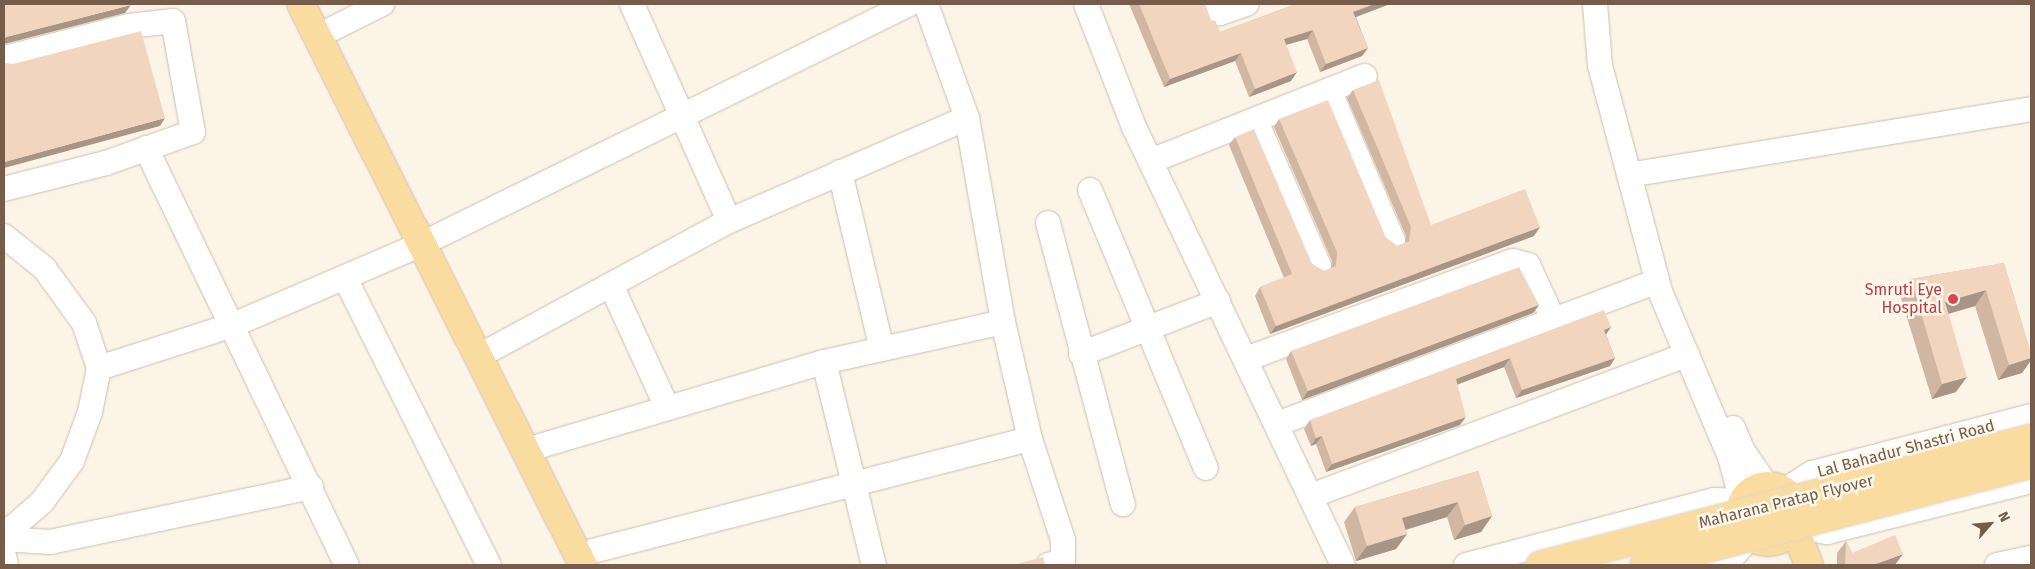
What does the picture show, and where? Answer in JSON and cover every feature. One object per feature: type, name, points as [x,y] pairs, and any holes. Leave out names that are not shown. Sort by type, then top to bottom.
[{"type":"main road","points":[[302,4],[429,241],[592,560]]},
{"type":"main road","points":[[320,4],[429,241],[492,349],[540,446],[592,560]]},
{"type":"main road","name":"Maharana Pratap Flyover","points":[[1540,565],[2031,438]]},
{"type":"main road","name":"Maharana Pratap Flyover","points":[[1644,565],[2031,464]]},
{"type":"main road","points":[[1790,565],[1740,520],[1742,501],[1752,490],[1776,488],[1795,510],[1793,525],[1809,565]]},
{"type":"main road","points":[[1759,539],[1783,538],[1793,525]]},
{"type":"street","points":[[332,29],[382,4]]},
{"type":"street","points":[[632,4],[729,221]]},
{"type":"street","points":[[99,368],[233,325],[346,280],[429,241],[909,4]]},
{"type":"street","points":[[926,4],[967,118],[1003,322],[1030,439],[1063,540],[1063,562],[1048,565]]},
{"type":"street","points":[[1086,4],[1151,161],[1312,496],[1343,565]]},
{"type":"street","points":[[1216,4],[1220,13],[1246,4]]},
{"type":"street","points":[[1466,565],[1714,500],[1742,501],[1730,457],[1657,281],[1600,66],[1595,4]]},
{"type":"street","points":[[1610,4],[1614,64],[1641,173],[1674,287],[1743,452],[1776,488]]},
{"type":"street","points":[[4,58],[129,26],[170,12],[192,132],[146,148],[4,189]]},
{"type":"street","points":[[1151,161],[1256,121],[1365,76]]},
{"type":"street","points":[[1329,90],[1393,241]]},
{"type":"street","points":[[1641,173],[2031,109]]},
{"type":"street","points":[[492,349],[729,221],[967,118]]},
{"type":"street","points":[[1256,121],[1319,266]]},
{"type":"street","points":[[146,148],[233,325],[347,565]]},
{"type":"street","points":[[840,172],[882,349]]},
{"type":"street","points":[[1090,190],[1206,468]]},
{"type":"street","points":[[1048,223],[1081,354],[1123,504]]},
{"type":"street","points":[[4,236],[44,268],[84,323],[99,368],[90,412],[72,461],[42,502],[4,535]]},
{"type":"street","points":[[1246,359],[1513,261],[1528,265],[1554,321]]},
{"type":"street","points":[[346,280],[489,565]]},
{"type":"street","points":[[1277,424],[1657,281]]},
{"type":"street","points":[[611,286],[666,405]]},
{"type":"street","points":[[1081,354],[1218,301]]},
{"type":"street","points":[[540,446],[666,405],[824,362],[1003,322]]},
{"type":"street","points":[[1312,496],[1687,355]]},
{"type":"street","points":[[824,362],[874,565]]},
{"type":"street","name":"Lal Bahadur Shastri Road","points":[[1776,488],[1812,473],[2031,416]]},
{"type":"street","points":[[592,560],[854,484],[1030,439]]},
{"type":"street","points":[[1793,525],[1827,532],[2031,481]]},
{"type":"street","points":[[4,539],[50,542],[311,488]]},
{"type":"street","points":[[1700,565],[1733,556],[1759,539]]},
{"type":"street","points":[[4,556],[6,565]]},
{"type":"street","points":[[1997,565],[2031,558]]},
{"type":"building","points":[[4,4],[130,4],[131,5],[4,39]]},
{"type":"building","points":[[1139,4],[1205,4],[1211,21],[1215,20],[1220,32],[1296,4],[1374,4],[1353,12],[1368,48],[1326,64],[1313,30],[1284,39],[1297,72],[1255,89],[1241,53],[1170,79]]},
{"type":"building","points":[[141,31],[165,118],[4,162],[4,62],[13,64]]},
{"type":"building","points":[[1379,80],[1431,225],[1525,189],[1540,227],[1276,326],[1260,287],[1292,274],[1235,137],[1254,129],[1312,264],[1324,271],[1336,266],[1337,252],[1279,119],[1328,100],[1386,238],[1397,246],[1409,241],[1411,227],[1353,90]]},
{"type":"building","points":[[2004,263],[2031,358],[2009,365],[1986,290],[1945,302],[1967,377],[1942,384],[1911,279]]},
{"type":"building","points":[[1519,267],[1539,305],[1308,391],[1291,351]]},
{"type":"building","points":[[1604,310],[1611,327],[1604,330],[1615,358],[1522,390],[1510,358],[1456,379],[1466,417],[1332,464],[1322,436],[1316,438],[1310,420]]},
{"type":"building","points":[[1478,471],[1492,516],[1465,525],[1458,502],[1402,518],[1407,534],[1367,546],[1355,507]]},
{"type":"building","points":[[1895,535],[1903,554],[1873,565],[1845,565],[1846,541],[1852,553]]},
{"type":"building","points":[[1043,557],[1045,565],[1013,565]]},
{"type":"place","name":"Smruti Eye Hospital","points":[[1953,299]]}]
